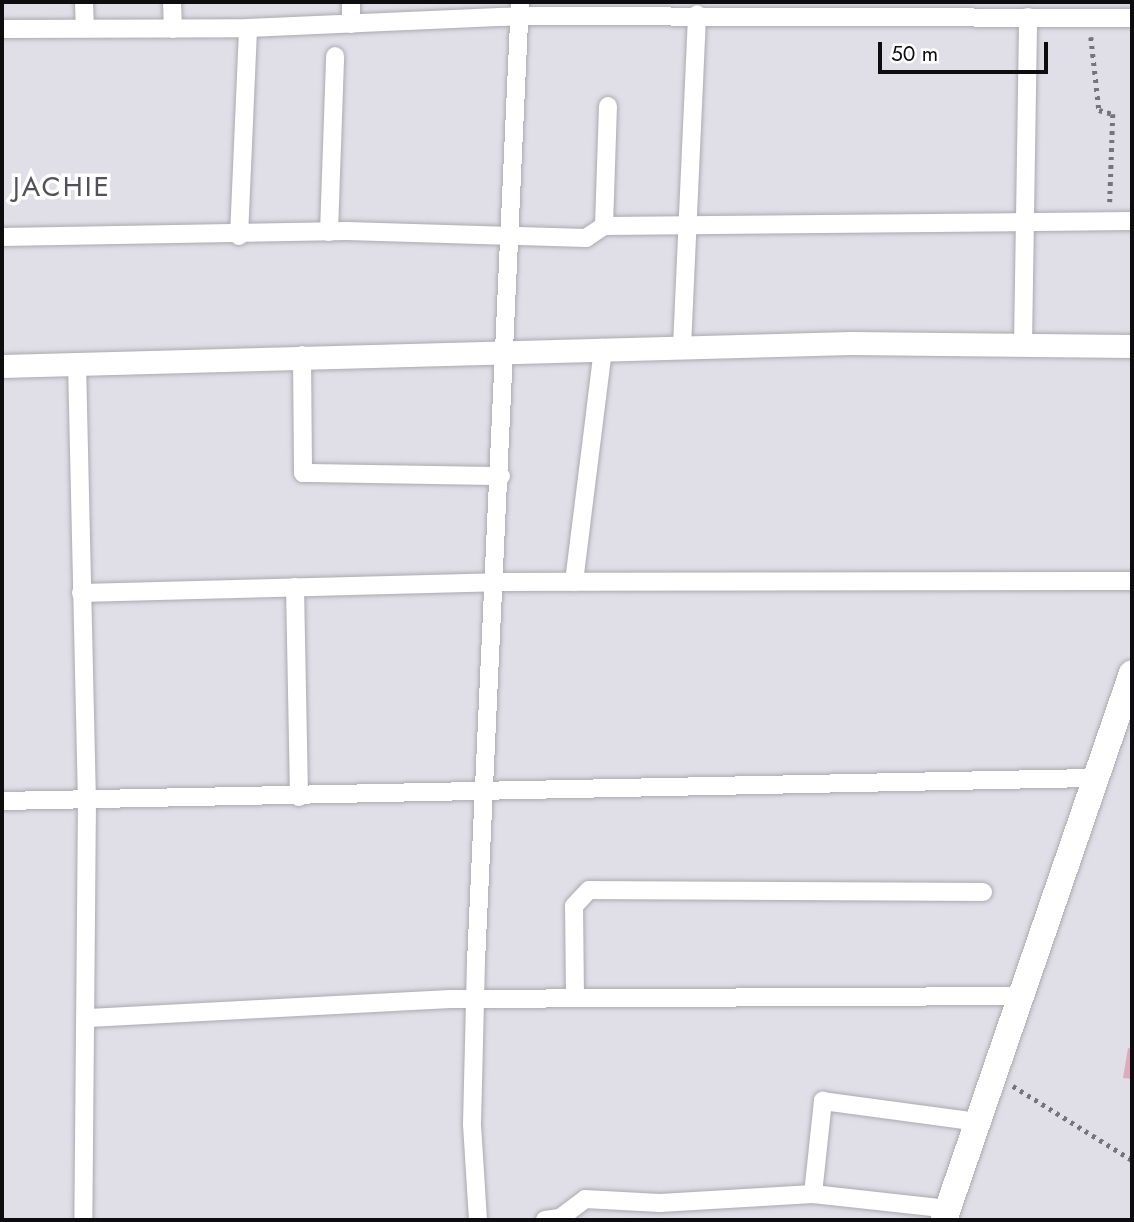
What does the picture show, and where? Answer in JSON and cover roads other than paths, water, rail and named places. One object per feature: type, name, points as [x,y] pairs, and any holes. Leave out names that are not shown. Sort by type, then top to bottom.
[{"type":"main road","points":[[946,1214],[1095,778],[1127,704],[1132,673]]},
{"type":"street","points":[[84,2],[85,27]]},
{"type":"street","points":[[172,2],[173,29]]},
{"type":"street","points":[[351,2],[351,24]]},
{"type":"street","points":[[2,29],[248,28],[351,24],[520,9],[874,7],[1132,18]]},
{"type":"street","points":[[478,1220],[472,1124],[483,795],[501,475],[506,351],[506,233],[520,9]]},
{"type":"street","points":[[682,346],[687,225],[705,10]]},
{"type":"street","points":[[1023,344],[1024,221],[1038,12]]},
{"type":"street","points":[[239,236],[248,28]]},
{"type":"street","points":[[329,232],[334,56]]},
{"type":"street","points":[[604,226],[608,106]]},
{"type":"street","points":[[2,237],[239,236],[329,232],[506,233],[586,239],[604,226],[1132,221]]},
{"type":"street","points":[[2,366],[302,355],[682,346],[1132,346]]},
{"type":"street","points":[[574,582],[603,348]]},
{"type":"street","points":[[302,355],[303,473],[501,475]]},
{"type":"street","points":[[78,362],[87,800],[88,1018],[83,1220]]},
{"type":"street","points":[[82,593],[496,582],[1132,581]]},
{"type":"street","points":[[295,587],[299,797]]},
{"type":"street","points":[[2,801],[483,795],[1095,778]]},
{"type":"street","points":[[575,997],[574,906],[589,890],[983,892]]},
{"type":"street","points":[[88,1018],[575,997],[1021,996]]},
{"type":"street","points":[[813,1194],[823,1101],[978,1122]]},
{"type":"street","points":[[545,1220],[560,1218],[585,1199],[660,1203],[813,1194],[946,1214]]},
{"type":"district","name":"JACHIE","points":[[62,187]]}]
